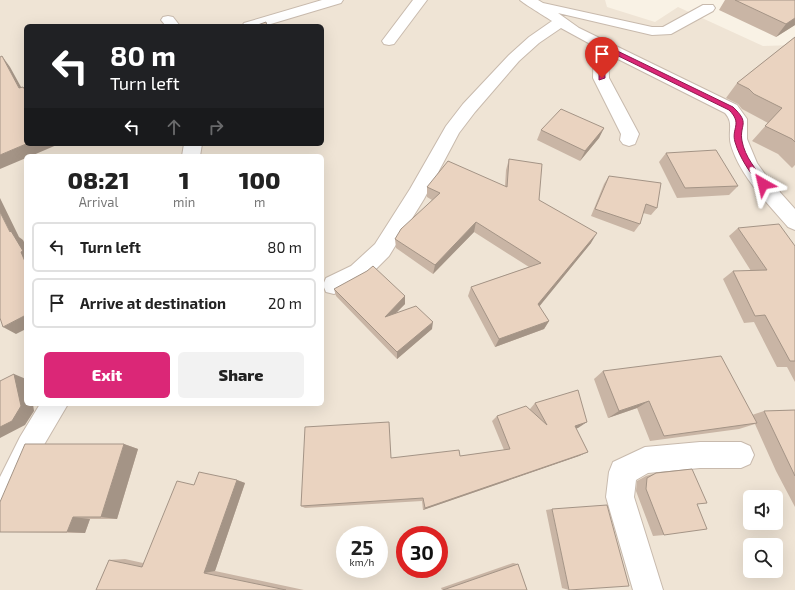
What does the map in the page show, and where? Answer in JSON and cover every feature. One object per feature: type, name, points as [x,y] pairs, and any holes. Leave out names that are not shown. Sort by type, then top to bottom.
[{"type":"street","points":[[255,24],[336,0]]},
{"type":"street","points":[[389,41],[420,0]]},
{"type":"street","points":[[532,2],[574,31],[731,109],[738,116],[740,123],[738,140],[746,160],[763,184],[795,222]]},
{"type":"street","points":[[532,2],[652,31],[666,31],[708,8]]},
{"type":"street","points":[[334,285],[359,272],[382,250],[452,130],[465,113],[514,58],[534,40],[560,22]]},
{"type":"street","points":[[601,45],[602,78],[630,134],[629,140]]},
{"type":"street","points":[[0,508],[29,446],[54,406]]},
{"type":"street","points":[[648,590],[620,497],[623,472],[645,460],[700,455],[741,455]]},
{"type":"shaded area","points":[[0,0],[605,0],[607,7],[655,22],[678,7],[763,46],[795,45],[795,590],[0,590]]},
{"type":"building","points":[[735,0],[795,0],[795,18],[786,24]]},
{"type":"building","points":[[795,37],[795,142],[792,139],[765,126],[782,108],[754,94],[749,89],[737,83]]},
{"type":"building","points":[[2,56],[19,88],[23,87],[24,88],[24,145],[0,155],[0,57]]},
{"type":"building","points":[[561,109],[604,128],[585,151],[541,130]]},
{"type":"building","points":[[716,150],[738,186],[685,188],[666,153]]},
{"type":"building","points":[[509,159],[542,164],[539,200],[597,233],[538,304],[549,321],[499,339],[471,287],[541,263],[476,222],[435,265],[395,239],[401,229],[440,193],[427,187],[448,161],[507,187]]},
{"type":"building","points":[[609,176],[661,183],[657,208],[646,204],[640,224],[595,209]]},
{"type":"building","points":[[0,212],[10,232],[11,231],[23,251],[21,252],[24,259],[24,316],[3,327],[0,318]]},
{"type":"building","points":[[779,224],[795,246],[795,361],[790,361],[765,315],[755,316],[733,271],[767,270],[738,228]]},
{"type":"building","points":[[373,266],[405,296],[385,317],[416,306],[433,322],[397,352],[334,289],[367,271]]},
{"type":"building","points":[[721,356],[757,423],[664,436],[649,401],[619,411],[603,371]]},
{"type":"building","points":[[14,374],[21,406],[12,421],[0,427],[0,381]]},
{"type":"building","points":[[578,390],[587,422],[575,426],[588,452],[425,508],[423,498],[301,506],[305,427],[389,422],[391,458],[459,450],[460,456],[510,449],[497,416],[526,406],[547,425],[535,403]]},
{"type":"building","points":[[795,410],[795,476],[764,411]]},
{"type":"building","points":[[25,444],[124,444],[101,517],[73,517],[67,532],[0,532],[0,502]]},
{"type":"building","points":[[692,469],[707,503],[697,504],[707,529],[664,535],[646,489],[647,478],[656,473]]},
{"type":"building","points":[[199,472],[237,480],[204,573],[286,590],[96,590],[109,560],[142,567],[177,481],[194,485]]},
{"type":"building","points":[[607,505],[629,586],[569,590],[552,509]]},
{"type":"building","points":[[518,564],[527,590],[443,590]]},
{"type":"route","points":[[602,78],[601,45],[731,109],[738,116],[740,123],[738,140],[741,150],[753,171],[763,184]]}]
